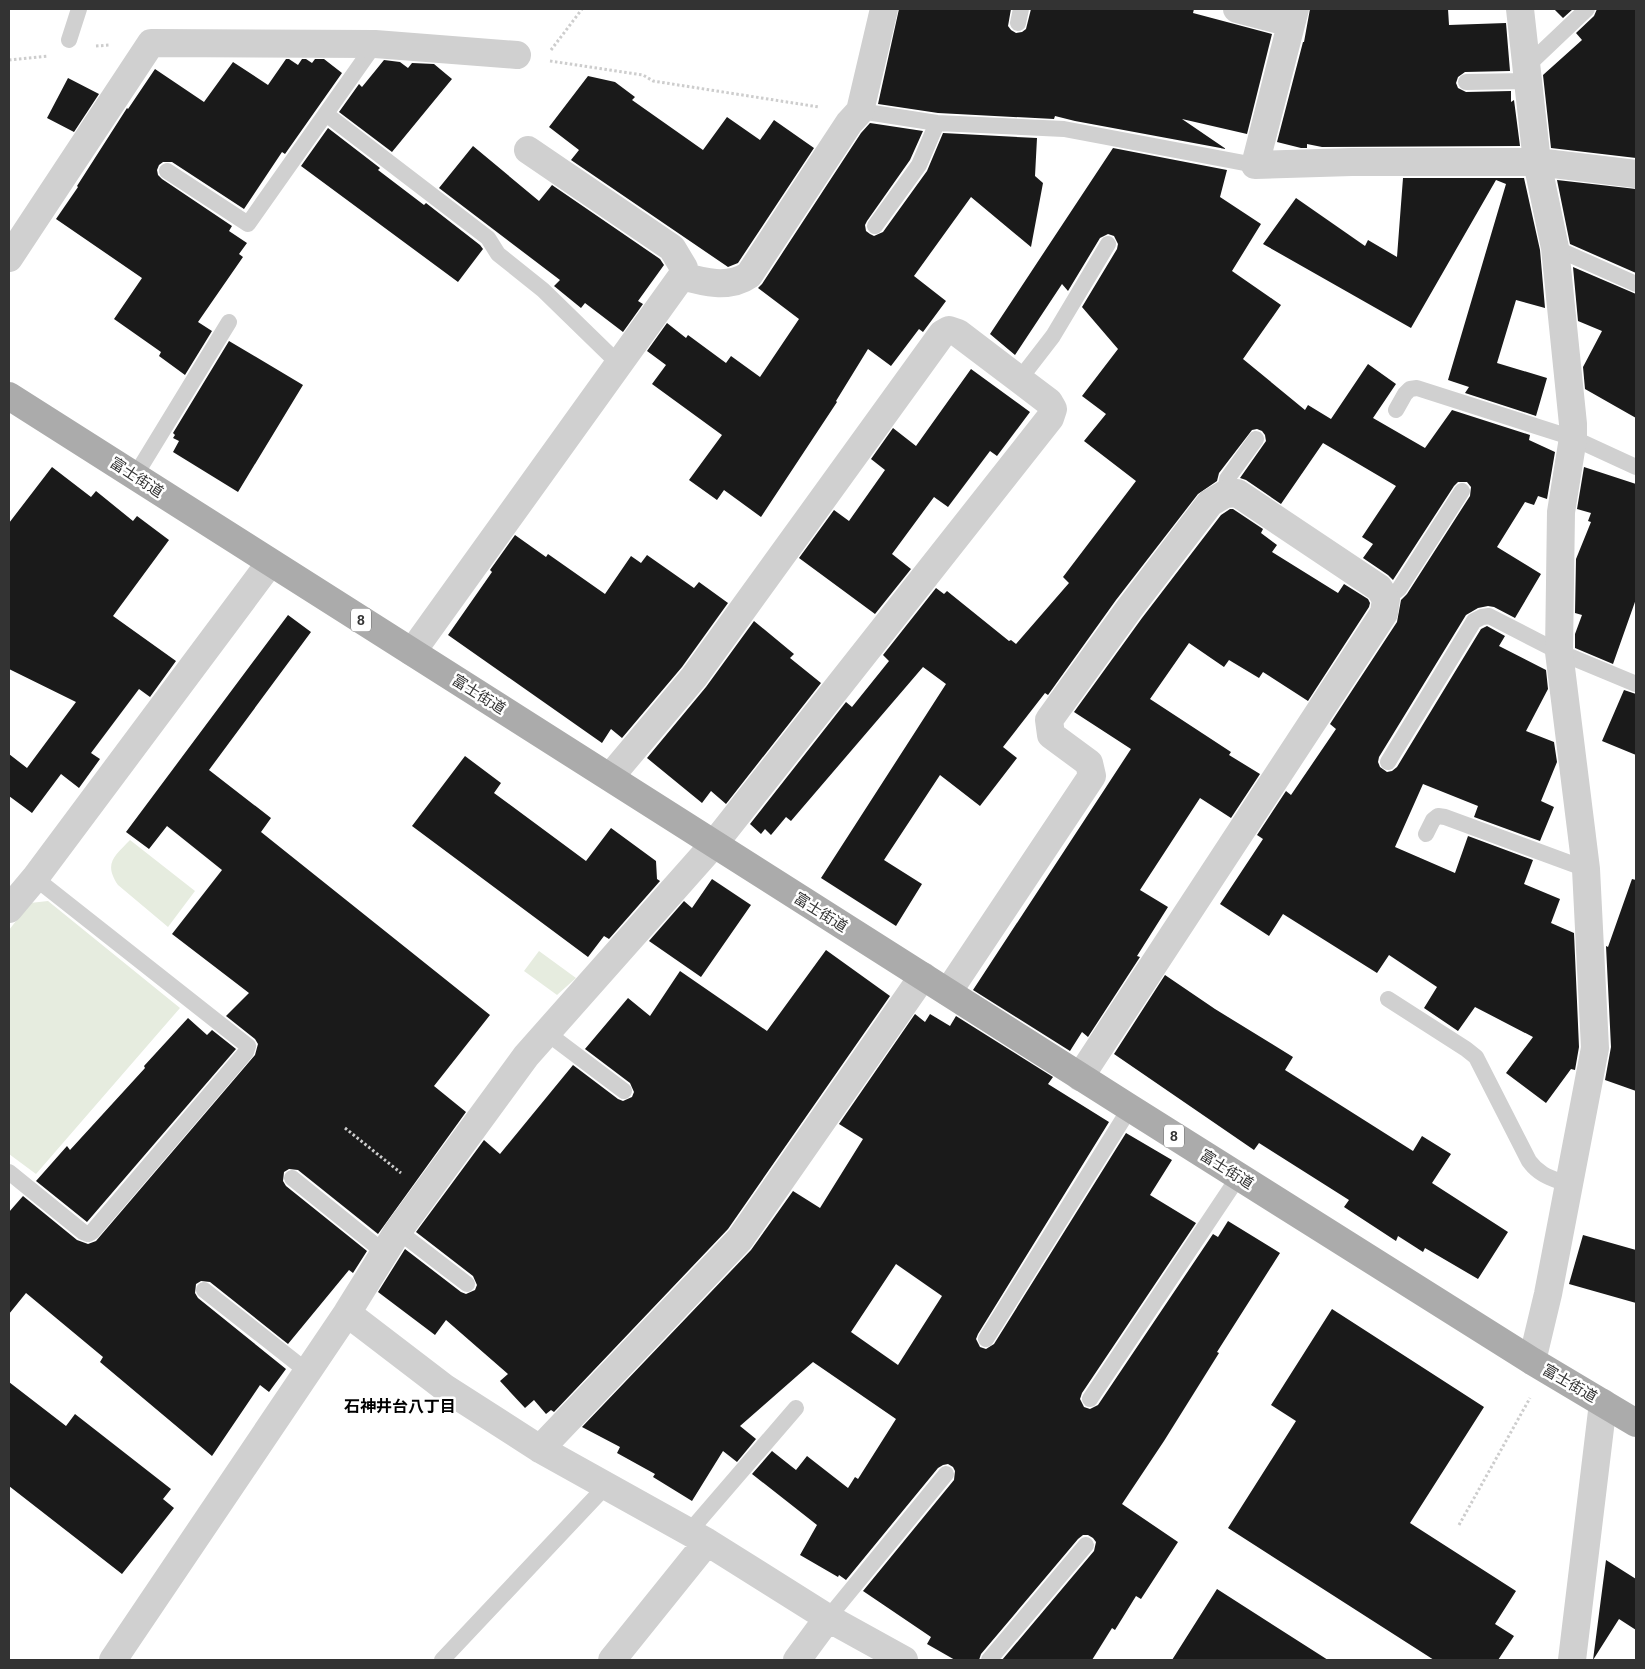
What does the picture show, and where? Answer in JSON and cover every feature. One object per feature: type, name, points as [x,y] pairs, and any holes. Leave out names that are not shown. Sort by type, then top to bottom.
[{"type":"main road","name":"富士街道","points":[[9,396],[1080,1077],[1539,1365],[1636,1423]]},
{"type":"street","points":[[682,276],[710,284],[736,282],[749,275],[858,112],[884,9]]},
{"type":"street","points":[[1237,9],[1293,16],[1256,166],[1352,162],[1537,162],[1636,174]]},
{"type":"street","points":[[1520,9],[1537,162],[1555,248],[1573,438],[1561,512],[1559,652],[1586,869],[1595,1048],[1548,1294],[1539,1365]]},
{"type":"street","points":[[9,258],[151,43],[375,44],[517,55]]},
{"type":"street","points":[[412,652],[682,276],[684,268],[672,248],[528,150]]},
{"type":"street","points":[[114,1660],[308,1372],[392,1242],[526,1056],[714,844],[1050,418],[1053,410],[1049,402],[958,334],[949,330],[942,334],[694,677],[610,777]]},
{"type":"street","points":[[948,992],[1092,776],[1089,763],[1051,736],[1049,720],[1129,609],[1210,503],[1225,494],[1237,493],[1379,588],[1386,599],[1384,613],[1080,1077]]},
{"type":"street","points":[[9,909],[35,878],[270,563]]},
{"type":"street","points":[[540,1448],[740,1239],[923,976]]},
{"type":"street","points":[[347,1313],[445,1388],[540,1448],[698,1537],[828,1618],[904,1660]]},
{"type":"street","points":[[1572,1660],[1603,1403]]},
{"type":"street","points":[[612,1660],[698,1537]]},
{"type":"street","points":[[797,1660],[828,1618]]},
{"type":"lane","points":[[69,40],[79,9]]},
{"type":"lane","points":[[1466,82],[1527,74],[1587,9]]},
{"type":"lane","points":[[167,171],[248,224],[375,44]]},
{"type":"lane","points":[[858,112],[937,123],[1064,129],[1256,166]]},
{"type":"lane","points":[[326,114],[488,238],[498,254],[544,290],[618,363]]},
{"type":"lane","points":[[876,226],[919,165],[937,123]]},
{"type":"lane","points":[[1019,380],[1053,336],[1108,244]]},
{"type":"lane","points":[[1555,248],[1636,284]]},
{"type":"lane","points":[[135,476],[229,322]]},
{"type":"lane","points":[[1396,410],[1405,394],[1410,389],[1417,388],[1573,438],[1636,467]]},
{"type":"lane","points":[[1225,494],[1227,478],[1256,440]]},
{"type":"lane","points":[[1386,599],[1399,589],[1462,491]]},
{"type":"lane","points":[[1388,762],[1474,621],[1482,617],[1489,616],[1559,652],[1636,684]]},
{"type":"lane","points":[[1426,834],[1433,820],[1438,816],[1445,817],[1586,869]]},
{"type":"lane","points":[[9,1172],[83,1232],[88,1234],[92,1232],[246,1052],[248,1046],[35,878]]},
{"type":"lane","points":[[1388,999],[1476,1057],[1529,1161],[1544,1176],[1569,1185]]},
{"type":"lane","points":[[547,1033],[624,1091]]},
{"type":"lane","points":[[986,1340],[1130,1108]]},
{"type":"lane","points":[[1090,1398],[1239,1176]]},
{"type":"lane","points":[[292,1178],[392,1242],[467,1284]]},
{"type":"lane","points":[[204,1290],[308,1372]]},
{"type":"lane","points":[[698,1537],[796,1408]]},
{"type":"lane","points":[[828,1618],[946,1474]]},
{"type":"lane","points":[[442,1660],[606,1486]]},
{"type":"lane","points":[[989,1660],[1086,1545]]},
{"type":"path","points":[[544,60],[582,9]]},
{"type":"path","points":[[517,55],[643,75],[653,81],[858,112]]},
{"type":"path","points":[[345,1128],[426,1193]]},
{"type":"path","points":[[1460,1525],[1539,1365]]},
{"type":"shaded area","points":[[130,840],[195,891],[168,927],[118,885],[111,871],[111,865],[116,855]]},
{"type":"shaded area","points":[[48,901],[180,1008],[36,1174],[9,1154],[9,930],[30,903]]},
{"type":"shaded area","points":[[539,951],[576,978],[557,995],[524,971]]},
{"type":"building","points":[[899,9],[1011,9],[1008,26],[1016,33],[1026,29],[1031,9],[1194,9],[1193,13],[1272,34],[1247,134],[1182,119],[1226,149],[1055,116],[1054,119],[938,113],[878,104]]},
{"type":"building","points":[[1310,9],[1448,9],[1449,25],[1506,23],[1510,71],[1465,72],[1458,77],[1456,83],[1458,88],[1466,92],[1511,91],[1511,102],[1514,100],[1520,146],[1322,147],[1307,144],[1307,148],[1301,148],[1277,142],[1304,42]]},
{"type":"building","points":[[1554,9],[1573,9],[1563,18]]},
{"type":"building","points":[[1597,9],[1636,9],[1636,158],[1551,148],[1543,75],[1582,40],[1576,33],[1594,16]]},
{"type":"building","points":[[286,59],[298,65],[302,59],[312,63],[315,59],[324,59],[342,73],[285,154],[282,152],[244,209],[172,162],[163,162],[157,170],[158,175],[162,179],[232,226],[229,231],[247,243],[239,254],[243,257],[198,322],[212,331],[185,375],[159,356],[161,352],[114,319],[142,278],[56,219],[127,108],[155,69],[204,102],[233,62],[268,85]]},
{"type":"building","points":[[384,60],[400,62],[408,68],[412,63],[434,64],[452,79],[392,152],[339,112],[359,84],[362,87]]},
{"type":"building","points":[[588,76],[615,82],[635,97],[632,100],[703,150],[727,117],[760,140],[774,120],[814,148],[738,263],[728,267],[571,160],[579,150],[549,127]]},
{"type":"building","points":[[68,78],[99,94],[74,132],[47,118]]},
{"type":"building","points":[[870,123],[923,131],[910,160],[865,225],[866,231],[874,236],[883,232],[927,171],[943,133],[1037,138],[1035,176],[1043,183],[1031,247],[971,197],[914,276],[946,301],[923,332],[919,329],[891,366],[868,349],[837,402],[761,517],[724,490],[717,500],[689,480],[722,435],[652,384],[666,365],[647,351],[667,323],[686,338],[688,335],[726,363],[731,356],[760,377],[799,319],[758,288],[861,133]]},
{"type":"building","points":[[328,128],[380,168],[378,170],[424,205],[426,203],[480,245],[483,249],[458,282],[301,166]]},
{"type":"building","points":[[473,146],[539,201],[552,185],[660,259],[664,265],[638,301],[643,304],[623,332],[585,303],[581,308],[554,286],[560,280],[439,188]]},
{"type":"building","points":[[1113,148],[1227,170],[1220,197],[1261,224],[1232,271],[1281,305],[1243,359],[1305,410],[1308,405],[1331,419],[1368,364],[1396,384],[1373,418],[1425,448],[1452,410],[1530,435],[1529,440],[1555,452],[1547,499],[1538,496],[1534,505],[1525,502],[1497,547],[1541,574],[1515,618],[1494,607],[1488,606],[1478,608],[1466,615],[1379,757],[1378,762],[1380,767],[1387,772],[1397,767],[1481,629],[1487,626],[1505,636],[1499,646],[1546,670],[1548,689],[1526,731],[1554,742],[1557,762],[1541,801],[1554,807],[1540,841],[1474,817],[1478,806],[1423,784],[1395,847],[1455,873],[1468,836],[1533,860],[1524,884],[1560,899],[1551,923],[1574,933],[1579,1047],[1575,1070],[1571,1069],[1546,1103],[1506,1073],[1533,1037],[1475,1007],[1458,1031],[1424,1008],[1437,987],[1389,955],[1377,973],[1283,914],[1269,936],[1220,904],[1263,839],[1257,835],[1286,791],[1291,795],[1336,729],[1330,724],[1397,622],[1401,600],[1407,594],[1470,496],[1471,487],[1467,482],[1458,482],[1454,486],[1393,580],[1363,558],[1373,544],[1362,537],[1396,486],[1323,443],[1281,504],[1246,480],[1240,478],[1266,441],[1262,431],[1252,430],[1219,473],[1217,481],[1198,494],[1116,600],[1048,695],[1045,693],[1003,747],[1017,758],[980,806],[940,775],[884,860],[922,884],[896,926],[821,878],[946,684],[923,667],[791,821],[786,817],[771,835],[765,829],[761,834],[750,824],[846,702],[852,707],[889,661],[883,655],[936,588],[944,594],[947,591],[1009,641],[1011,640],[1016,644],[1069,583],[1063,577],[1136,481],[1084,441],[1106,414],[1082,396],[1118,349],[1082,307],[1117,249],[1118,244],[1114,236],[1108,234],[1100,238],[1068,291],[1062,284],[1015,355],[990,334]]},
{"type":"building","points":[[1403,178],[1524,178],[1540,250],[1545,308],[1516,300],[1497,363],[1547,378],[1536,416],[1465,393],[1469,387],[1448,380],[1506,184],[1496,180],[1411,328],[1263,244],[1296,198],[1365,246],[1368,240],[1397,257]]},
{"type":"building","points":[[1557,180],[1636,189],[1636,273],[1570,244]]},
{"type":"building","points":[[1573,267],[1636,294],[1636,418],[1585,389],[1583,367],[1602,331],[1578,321]]},
{"type":"building","points":[[229,341],[303,385],[238,492],[173,452],[179,441],[173,438],[175,435],[173,433]]},
{"type":"building","points":[[971,369],[1030,412],[997,456],[990,451],[948,507],[934,497],[892,554],[911,569],[875,614],[799,558],[834,510],[849,521],[885,470],[871,459],[893,428],[916,446]]},
{"type":"building","points":[[52,467],[91,497],[96,491],[133,521],[137,516],[169,540],[113,616],[176,661],[150,697],[139,689],[91,753],[100,759],[79,788],[61,774],[32,813],[9,796],[9,754],[27,768],[76,702],[9,669],[9,523]]},
{"type":"building","points":[[1584,467],[1636,484],[1636,599],[1613,664],[1575,648],[1575,634],[1582,615],[1575,613],[1576,559],[1591,522],[1588,521],[1591,513],[1577,509]]},
{"type":"building","points":[[1233,509],[1263,529],[1261,533],[1277,545],[1272,552],[1338,593],[1344,584],[1368,599],[1369,607],[1308,701],[1263,672],[1259,678],[1229,660],[1224,667],[1189,643],[1150,699],[1231,752],[1229,755],[1260,774],[1231,818],[1200,798],[1140,890],[1168,907],[1137,956],[1140,957],[1088,1037],[1082,1032],[1070,1051],[973,990],[1131,749],[1074,712],[1142,618],[1221,515]]},
{"type":"building","points":[[515,535],[546,557],[548,554],[605,594],[631,556],[641,563],[647,555],[694,588],[699,582],[728,603],[682,667],[622,738],[611,729],[602,743],[448,635]]},
{"type":"building","points":[[288,615],[311,632],[209,770],[271,818],[261,832],[490,1015],[434,1086],[466,1112],[378,1234],[298,1170],[289,1169],[284,1172],[283,1181],[286,1186],[367,1251],[353,1273],[349,1270],[288,1344],[210,1282],[201,1281],[196,1284],[195,1293],[198,1298],[286,1369],[269,1392],[260,1385],[212,1456],[100,1362],[103,1357],[26,1293],[9,1314],[9,1212],[23,1196],[77,1240],[88,1244],[96,1241],[255,1055],[258,1044],[255,1039],[226,1016],[249,993],[172,934],[222,870],[167,826],[149,849],[126,832]]},
{"type":"building","points":[[754,621],[794,654],[790,658],[821,683],[726,804],[711,791],[702,803],[647,758],[706,687]]},
{"type":"building","points":[[1624,690],[1636,694],[1636,755],[1602,741]]},
{"type":"building","points":[[465,756],[501,783],[494,793],[586,861],[611,828],[656,861],[657,879],[660,881],[609,939],[604,936],[588,957],[412,826]]},
{"type":"building","points":[[712,879],[751,905],[701,977],[649,941],[684,901],[692,908]]},
{"type":"building","points":[[1632,879],[1636,880],[1636,1091],[1605,1080],[1611,1047],[1606,946],[1608,947]]},
{"type":"building","points":[[826,950],[890,996],[728,1229],[554,1412],[551,1410],[546,1414],[534,1400],[525,1408],[500,1381],[508,1374],[446,1320],[435,1335],[378,1292],[405,1249],[461,1292],[466,1294],[475,1290],[477,1285],[473,1276],[416,1232],[484,1140],[500,1154],[573,1065],[618,1099],[623,1101],[632,1097],[634,1092],[630,1083],[585,1049],[628,998],[650,1016],[680,971],[767,1031]]},
{"type":"building","points":[[1165,975],[1215,1009],[1293,1057],[1285,1070],[1413,1151],[1422,1136],[1451,1154],[1432,1183],[1508,1232],[1478,1279],[1425,1248],[1423,1252],[1398,1236],[1396,1241],[1344,1207],[1349,1200],[1259,1143],[1254,1150],[1114,1054]]},
{"type":"building","points":[[915,1014],[925,1022],[930,1014],[950,1026],[956,1016],[1053,1077],[1048,1084],[1109,1122],[978,1334],[976,1339],[980,1347],[986,1349],[994,1344],[1126,1133],[1172,1160],[1150,1195],[1196,1223],[1082,1393],[1080,1399],[1084,1407],[1090,1409],[1098,1405],[1213,1234],[1218,1237],[1228,1221],[1280,1253],[1217,1352],[1219,1353],[1164,1441],[1122,1504],[1178,1542],[1141,1599],[1136,1596],[1115,1630],[1112,1628],[1092,1660],[1002,1660],[1094,1551],[1096,1542],[1088,1535],[1083,1535],[1078,1539],[981,1654],[979,1660],[955,1660],[927,1644],[931,1637],[863,1591],[954,1480],[955,1471],[948,1464],[938,1468],[846,1580],[800,1555],[817,1525],[752,1474],[772,1451],[796,1470],[807,1456],[848,1488],[855,1477],[858,1479],[896,1419],[813,1362],[740,1426],[756,1439],[737,1462],[723,1451],[692,1501],[653,1477],[655,1474],[617,1453],[620,1447],[582,1427],[751,1250],[793,1191],[820,1208],[863,1139],[839,1124]],"holes":[[[896,1264],[942,1296],[898,1365],[851,1332]]]},
{"type":"building","points":[[188,1018],[207,1035],[212,1030],[236,1049],[87,1222],[36,1181],[67,1146],[70,1150]]},
{"type":"building","points":[[1583,1235],[1636,1250],[1636,1303],[1569,1284]]},
{"type":"building","points":[[1332,1309],[1484,1407],[1410,1523],[1516,1591],[1495,1624],[1514,1636],[1498,1660],[1434,1660],[1228,1528],[1296,1421],[1271,1405]]},
{"type":"building","points":[[9,1382],[66,1426],[75,1414],[171,1489],[163,1499],[174,1508],[122,1574],[9,1486]]},
{"type":"building","points":[[1606,1560],[1636,1579],[1636,1630],[1619,1619],[1593,1660]]},
{"type":"building","points":[[1217,1589],[1328,1660],[1172,1660]]},
{"type":"district","name":"石神井台八丁目","points":[[400,1406]]}]
